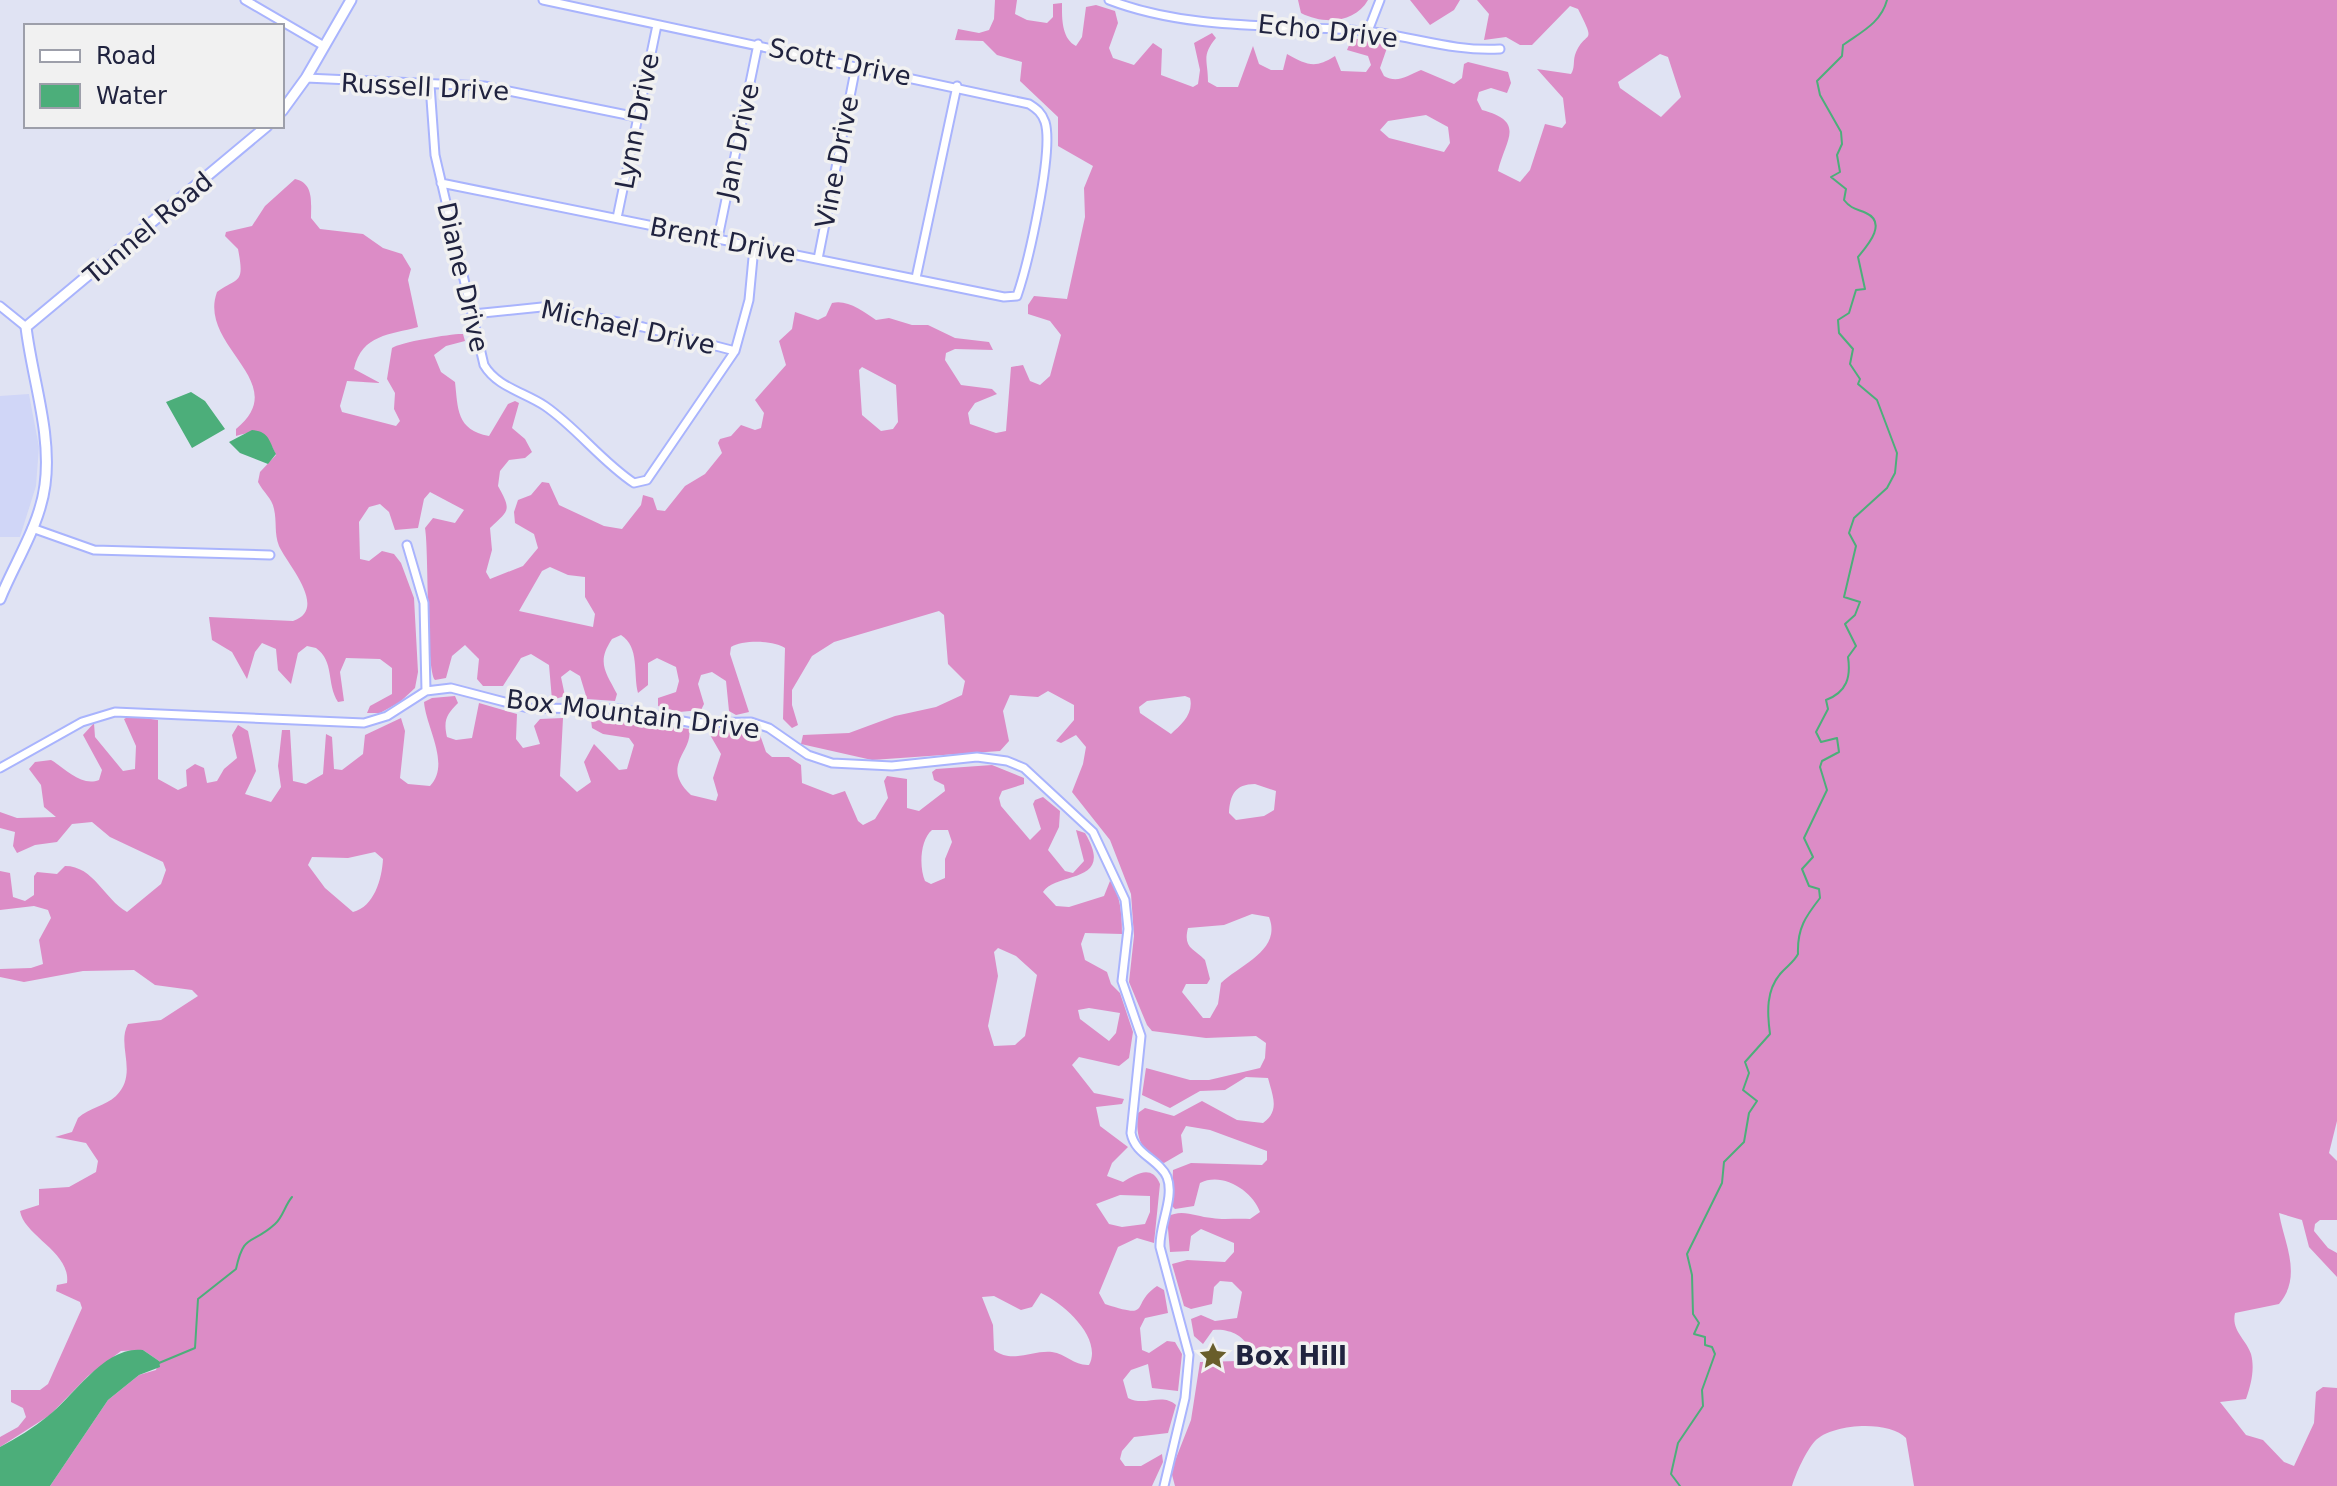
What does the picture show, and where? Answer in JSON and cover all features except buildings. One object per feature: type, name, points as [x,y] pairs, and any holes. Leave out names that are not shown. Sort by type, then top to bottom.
[{"type":"main road","points":[[284,108],[306,78],[351,0]]},
{"type":"main road","name":"Tunnel Road","points":[[26,327],[265,128]]},
{"type":"main road","points":[[0,599],[42,499],[46,461],[26,327]]},
{"type":"street","points":[[245,0],[324,46]]},
{"type":"street","name":"Scott Drive","points":[[543,0],[957,86],[1029,104],[1040,111],[1048,148],[1037,205],[1017,296],[1004,297]]},
{"type":"street","name":"Echo Drive","points":[[1109,0],[1171,19],[1368,31],[1473,51],[1500,49]]},
{"type":"street","points":[[1368,31],[1380,0]]},
{"type":"street","name":"Lynn Drive","points":[[617,218],[657,25]]},
{"type":"street","name":"Jan Drive","points":[[718,238],[758,44]]},
{"type":"street","name":"Vine Drive","points":[[818,259],[856,66]]},
{"type":"street","name":"Russell Drive","points":[[306,78],[495,88],[637,117]]},
{"type":"street","name":"Diane Drive","points":[[430,85],[431,130],[441,183],[484,365],[491,377],[545,406],[615,470],[641,484],[735,351]]},
{"type":"street","points":[[916,278],[957,86]]},
{"type":"street","name":"Brent Drive","points":[[441,183],[1004,297]]},
{"type":"street","points":[[735,351],[744,329],[754,247]]},
{"type":"street","points":[[0,306],[26,327]]},
{"type":"street","name":"Michael Drive","points":[[473,314],[542,307],[643,327],[735,351]]},
{"type":"street","points":[[32,528],[94,550],[270,555]]},
{"type":"street","points":[[0,768],[82,722],[115,712],[364,723],[387,716],[426,691],[424,603],[407,545]]},
{"type":"street","name":"Box Mountain Drive","points":[[426,691],[459,689],[528,708],[620,709],[693,723],[751,722],[769,728],[814,758],[853,766],[996,759],[1031,773],[1085,823],[1104,851],[1125,900],[1128,929],[1122,981],[1138,1017],[1141,1036],[1132,1139],[1167,1178],[1169,1194],[1160,1228],[1160,1247],[1189,1355],[1185,1398],[1164,1486]]},
{"type":"shaded area","points":[[995,0],[1017,0],[1015,14],[1027,20],[1047,23],[1053,17],[1053,4],[1062,3],[1065,33],[1076,46],[1082,37],[1086,7],[1096,5],[1115,11],[1118,23],[1109,48],[1113,58],[1134,65],[1153,43],[1162,49],[1161,75],[1193,87],[1198,84],[1200,70],[1194,43],[1212,33],[1216,38],[1206,58],[1208,82],[1217,87],[1238,87],[1253,46],[1259,64],[1271,70],[1283,70],[1287,54],[1311,64],[1322,63],[1335,56],[1341,71],[1366,72],[1371,65],[1368,56],[1347,50],[1352,38],[1388,45],[1380,68],[1389,78],[1403,78],[1421,70],[1454,84],[1462,78],[1464,64],[1468,62],[1508,72],[1511,83],[1507,93],[1491,88],[1479,92],[1477,100],[1482,110],[1496,115],[1509,126],[1510,133],[1498,171],[1520,182],[1530,170],[1545,124],[1562,128],[1566,123],[1563,98],[1537,69],[1571,74],[1575,55],[1588,36],[1587,29],[1578,9],[1570,6],[1532,45],[1520,45],[1506,37],[1484,40],[1489,14],[1477,0],[2337,0],[2337,1121],[2329,1153],[2337,1161],[2337,1220],[2320,1220],[2315,1224],[2314,1231],[2328,1248],[2337,1253],[2337,1277],[2309,1247],[2302,1220],[2279,1213],[2290,1259],[2290,1282],[2279,1304],[2235,1313],[2237,1330],[2251,1354],[2252,1377],[2246,1399],[2220,1402],[2246,1435],[2263,1440],[2284,1462],[2294,1466],[2314,1423],[2316,1392],[2323,1387],[2337,1388],[2337,1486],[1914,1486],[1906,1438],[1887,1428],[1861,1426],[1834,1430],[1815,1441],[1792,1486],[1175,1486],[1171,1471],[1191,1420],[1200,1362],[1239,1361],[1247,1348],[1235,1334],[1220,1330],[1213,1330],[1203,1344],[1194,1336],[1191,1319],[1201,1315],[1215,1321],[1237,1318],[1242,1292],[1232,1282],[1220,1281],[1214,1287],[1212,1304],[1191,1309],[1184,1306],[1172,1264],[1187,1260],[1225,1262],[1234,1252],[1234,1243],[1201,1229],[1191,1236],[1189,1251],[1170,1252],[1167,1217],[1184,1213],[1216,1219],[1250,1219],[1260,1212],[1244,1190],[1218,1180],[1200,1183],[1194,1206],[1175,1209],[1171,1205],[1173,1170],[1191,1163],[1262,1165],[1267,1160],[1267,1151],[1210,1130],[1186,1126],[1181,1135],[1183,1152],[1164,1163],[1150,1155],[1141,1143],[1138,1113],[1145,1108],[1174,1116],[1202,1101],[1237,1120],[1263,1123],[1272,1114],[1273,1097],[1268,1078],[1246,1077],[1225,1090],[1200,1091],[1170,1108],[1142,1095],[1146,1068],[1190,1080],[1209,1080],[1260,1068],[1265,1058],[1266,1043],[1256,1036],[1206,1038],[1152,1031],[1147,1025],[1129,982],[1134,936],[1131,894],[1110,840],[1072,792],[1086,747],[1076,735],[1061,743],[1056,741],[1074,720],[1074,705],[1048,691],[1038,697],[1010,695],[1003,711],[1009,741],[1000,751],[872,760],[801,744],[803,735],[849,733],[895,716],[936,707],[962,695],[965,681],[948,664],[944,615],[939,611],[834,642],[812,656],[792,690],[792,705],[798,725],[792,728],[783,719],[785,648],[766,642],[731,647],[730,654],[749,712],[736,715],[729,711],[726,681],[712,672],[701,675],[698,684],[704,704],[701,710],[679,712],[658,706],[658,698],[676,692],[679,681],[676,667],[657,658],[648,663],[648,685],[638,693],[631,646],[621,635],[612,639],[604,655],[606,673],[617,694],[615,701],[587,699],[580,676],[570,670],[561,677],[565,696],[552,700],[549,665],[531,654],[521,658],[503,686],[483,686],[477,679],[479,659],[465,645],[452,656],[446,678],[435,680],[430,655],[425,528],[433,518],[455,523],[464,510],[430,492],[424,499],[418,528],[395,530],[389,512],[380,504],[369,507],[359,522],[360,559],[369,561],[382,551],[394,554],[401,563],[414,598],[418,672],[415,688],[400,702],[380,713],[367,713],[370,706],[392,694],[392,668],[380,659],[346,658],[340,672],[344,701],[338,702],[326,660],[316,648],[307,646],[298,653],[291,684],[278,670],[276,649],[262,643],[255,652],[247,679],[232,652],[212,640],[209,617],[293,621],[303,615],[307,607],[302,586],[279,546],[273,505],[258,482],[260,472],[276,455],[262,435],[251,433],[236,436],[236,429],[251,412],[255,396],[250,380],[220,330],[214,312],[217,292],[235,281],[241,269],[238,249],[225,236],[226,232],[252,226],[265,206],[295,179],[308,189],[311,218],[320,229],[363,234],[383,248],[402,254],[411,269],[408,280],[418,327],[378,338],[363,349],[354,369],[380,383],[347,381],[340,406],[342,412],[396,426],[400,421],[394,409],[395,393],[387,379],[392,348],[458,334],[463,334],[465,341],[446,346],[434,355],[441,372],[455,382],[458,409],[470,429],[489,436],[508,404],[519,403],[512,428],[525,439],[532,452],[525,458],[509,460],[500,471],[498,486],[507,506],[490,528],[492,550],[486,572],[490,579],[523,566],[538,548],[534,534],[515,523],[514,512],[518,500],[531,495],[542,482],[549,483],[559,505],[604,526],[622,529],[641,505],[643,495],[653,498],[657,510],[665,511],[685,486],[705,474],[722,453],[718,443],[720,439],[731,436],[741,425],[755,430],[761,428],[764,413],[755,400],[786,365],[779,341],[792,329],[795,312],[818,320],[826,316],[832,303],[838,302],[855,307],[876,320],[889,318],[912,325],[928,325],[955,338],[989,342],[993,350],[955,349],[946,353],[945,360],[961,385],[992,389],[997,394],[975,403],[968,413],[970,424],[996,433],[1006,431],[1011,367],[1023,365],[1030,381],[1040,385],[1050,376],[1061,335],[1050,321],[1028,314],[1028,305],[1034,296],[1067,299],[1085,217],[1084,188],[1093,166],[1058,146],[1058,117],[1020,81],[1022,62],[997,55],[983,41],[955,40],[958,29],[979,33],[989,30],[994,19]],"holes":[[[1660,54],[1668,57],[1681,97],[1661,117],[1620,88],[1618,82]],[[1426,115],[1448,127],[1450,143],[1444,152],[1389,138],[1380,130],[1388,121]],[[862,367],[896,385],[898,422],[893,429],[881,431],[862,415],[859,370]],[[550,567],[568,575],[585,577],[585,597],[595,614],[593,627],[519,611],[542,571]],[[1185,696],[1190,698],[1191,704],[1186,719],[1171,734],[1140,713],[1139,707],[1147,701]],[[1255,784],[1276,791],[1274,810],[1264,816],[1236,820],[1229,813],[1231,801],[1238,788]],[[1252,914],[1269,917],[1270,939],[1257,955],[1221,983],[1218,1004],[1210,1018],[1203,1018],[1182,992],[1186,984],[1207,984],[1210,979],[1205,960],[1188,944],[1188,928],[1224,925]]]},
{"type":"shaded area","points":[[1298,0],[1368,0],[1355,13],[1329,20],[1301,13]]},
{"type":"shaded area","points":[[1410,0],[1460,0],[1454,10],[1430,25]]},
{"type":"shaded area","points":[[29,394],[39,447],[36,486],[20,537],[0,537],[0,396]]},
{"type":"shaded area","points":[[455,696],[458,703],[449,714],[445,726],[447,737],[456,740],[472,738],[479,703],[517,714],[516,739],[523,748],[540,744],[534,726],[540,719],[563,718],[560,776],[577,792],[591,782],[584,762],[594,744],[619,770],[627,769],[634,745],[629,738],[603,734],[592,728],[591,720],[638,722],[689,729],[678,775],[691,795],[716,801],[718,795],[713,778],[721,754],[709,733],[722,729],[759,732],[766,752],[772,757],[789,757],[801,765],[802,783],[833,795],[845,791],[858,821],[863,825],[875,819],[888,798],[884,781],[887,776],[907,779],[907,808],[919,811],[945,791],[944,785],[934,780],[932,772],[936,769],[992,765],[1024,778],[1024,784],[1002,791],[999,798],[1001,806],[1030,840],[1041,829],[1033,804],[1035,800],[1043,797],[1060,811],[1059,827],[1048,850],[1065,871],[1073,873],[1084,861],[1076,830],[1085,833],[1093,850],[1089,869],[1043,892],[1056,906],[1069,907],[1104,896],[1110,881],[1117,892],[1120,906],[1122,934],[1085,933],[1081,944],[1085,960],[1107,972],[1111,984],[1120,993],[1133,1032],[1129,1058],[1119,1066],[1079,1057],[1072,1065],[1094,1093],[1124,1099],[1122,1104],[1096,1107],[1100,1126],[1128,1147],[1112,1163],[1107,1176],[1123,1182],[1148,1172],[1160,1184],[1154,1243],[1137,1238],[1118,1247],[1099,1293],[1105,1304],[1130,1311],[1139,1308],[1157,1286],[1164,1290],[1168,1313],[1145,1318],[1140,1328],[1142,1350],[1149,1353],[1167,1341],[1175,1342],[1182,1354],[1178,1391],[1152,1388],[1148,1364],[1131,1370],[1123,1380],[1128,1398],[1165,1400],[1176,1405],[1168,1433],[1134,1437],[1122,1451],[1120,1459],[1125,1466],[1141,1466],[1162,1454],[1163,1462],[1152,1486],[50,1486],[108,1400],[139,1375],[156,1370],[159,1361],[143,1350],[121,1351],[88,1376],[50,1415],[0,1447],[0,1437],[18,1427],[26,1417],[23,1408],[11,1402],[11,1390],[40,1390],[48,1384],[82,1308],[80,1302],[56,1291],[57,1285],[67,1283],[62,1262],[23,1220],[20,1211],[39,1205],[39,1189],[69,1187],[96,1172],[98,1161],[86,1143],[55,1137],[72,1132],[78,1118],[112,1099],[123,1087],[127,1069],[124,1041],[128,1024],[161,1020],[198,996],[192,990],[155,985],[134,970],[83,971],[24,982],[0,977],[0,969],[31,968],[43,964],[39,940],[51,918],[48,910],[34,906],[0,910],[0,871],[10,873],[13,897],[25,901],[34,895],[34,876],[37,872],[57,874],[65,866],[75,867],[91,877],[127,912],[161,884],[166,870],[163,862],[110,837],[92,822],[72,824],[57,842],[35,845],[17,853],[13,846],[15,832],[0,828],[0,812],[17,818],[56,817],[44,807],[41,785],[29,769],[35,762],[51,760],[80,779],[99,780],[102,770],[83,735],[94,723],[95,737],[123,771],[135,769],[136,746],[124,719],[130,716],[158,720],[158,779],[178,790],[187,786],[186,770],[195,764],[204,768],[207,783],[217,781],[224,769],[237,758],[232,735],[238,725],[248,731],[256,771],[245,794],[271,802],[281,787],[278,766],[282,730],[290,730],[293,781],[306,784],[323,774],[326,734],[332,737],[334,769],[342,770],[363,754],[365,735],[401,718],[405,731],[400,778],[408,784],[430,786],[436,777],[438,757],[424,702],[432,698]],"holes":[[[932,830],[948,830],[952,842],[945,859],[945,878],[931,884],[925,881],[921,861],[928,834]],[[375,852],[383,859],[379,883],[366,904],[353,912],[325,888],[308,865],[312,857],[348,858]],[[998,948],[1016,956],[1037,975],[1025,1036],[1015,1045],[994,1046],[988,1026],[998,976],[994,952]],[[1089,1008],[1120,1013],[1116,1033],[1109,1041],[1080,1019],[1078,1010]],[[1120,1195],[1150,1196],[1150,1212],[1145,1224],[1122,1227],[1109,1224],[1096,1204]],[[1041,1293],[1061,1305],[1079,1323],[1091,1344],[1089,1365],[1052,1352],[1008,1356],[994,1350],[993,1325],[982,1297],[994,1296],[1021,1310],[1032,1307]]]},
{"type":"water","points":[[191,392],[205,401],[225,429],[192,448],[166,402]]},
{"type":"water","points":[[252,430],[265,435],[270,441],[276,454],[268,464],[240,453],[229,442]]},
{"type":"water","points":[[143,1350],[159,1361],[160,1367],[139,1375],[108,1400],[50,1486],[0,1486],[0,1447],[48,1416],[103,1363],[116,1355]]},
{"type":"waterway","points":[[1680,1486],[1671,1474],[1678,1443],[1703,1406],[1702,1390],[1715,1354],[1712,1347],[1705,1345],[1705,1337],[1694,1334],[1699,1323],[1693,1314],[1692,1275],[1687,1254],[1722,1183],[1724,1162],[1744,1142],[1749,1113],[1757,1101],[1743,1090],[1749,1073],[1745,1062],[1770,1034],[1770,994],[1776,980],[1798,954],[1803,923],[1820,898],[1819,889],[1809,886],[1802,869],[1813,857],[1804,838],[1827,790],[1820,767],[1822,761],[1839,752],[1837,738],[1821,742],[1816,732],[1828,709],[1826,700],[1839,693],[1846,683],[1848,657],[1856,646],[1845,624],[1855,615],[1860,602],[1844,597],[1856,546],[1849,533],[1854,518],[1887,488],[1895,473],[1897,453],[1877,400],[1858,384],[1860,379],[1850,364],[1853,349],[1839,333],[1838,320],[1849,313],[1856,290],[1865,289],[1858,257],[1876,228],[1872,217],[1844,200],[1846,189],[1831,177],[1840,172],[1837,155],[1842,144],[1841,132],[1820,95],[1817,81],[1842,56],[1843,45],[1875,21],[1887,0]]},
{"type":"waterway","points":[[159,1363],[195,1348],[198,1299],[236,1269],[242,1249],[275,1224],[292,1197]]},
{"type":"place","name":"Box Hill","points":[[1213,1356]]}]
